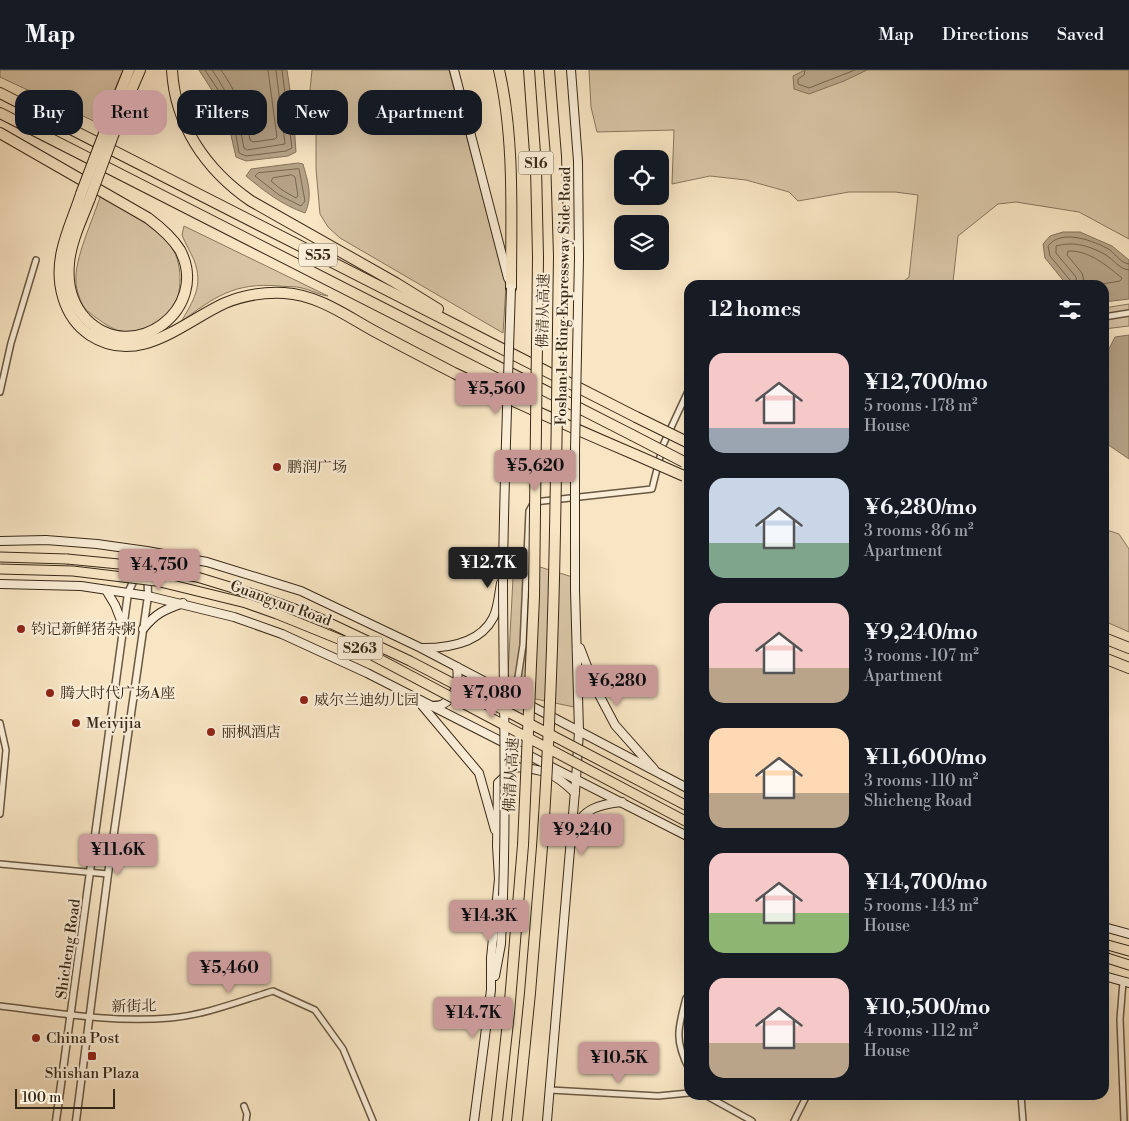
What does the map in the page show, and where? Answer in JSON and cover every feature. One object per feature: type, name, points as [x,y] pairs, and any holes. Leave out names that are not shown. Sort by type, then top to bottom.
[{"type":"highway","points":[[123,90],[129,70]]},
{"type":"highway","points":[[129,90],[140,70]]},
{"type":"highway","points":[[172,70],[178,104],[189,134],[207,161],[232,188],[251,201],[396,283],[483,338]]},
{"type":"highway","points":[[499,70],[504,94]]},
{"type":"highway","points":[[504,70],[504,94],[510,162],[511,288]]},
{"type":"highway","points":[[525,70],[534,133]]},
{"type":"highway","name":"佛清从高速","points":[[497,1121],[509,1013],[522,845],[535,538],[538,247],[534,133],[529,70]]},
{"type":"highway","name":"佛清从高速","points":[[517,1121],[548,762],[555,577],[559,256],[556,156],[549,70]]},
{"type":"highway","name":"S55","points":[[0,93],[483,338],[636,418],[684,441]]},
{"type":"highway","name":"S55","points":[[0,113],[684,462]]},
{"type":"highway","points":[[0,133],[148,218],[163,229],[172,240],[180,251],[184,263],[185,290],[177,311],[169,320],[150,333],[126,337],[101,331],[82,315],[75,304],[70,292],[69,264],[85,196]]},
{"type":"highway","points":[[108,135],[62,251],[60,283],[62,298],[73,319],[91,335],[117,345],[140,345],[166,336],[213,309],[240,297],[266,293],[300,295],[321,302],[404,347],[521,404],[684,476]]},
{"type":"highway","points":[[1109,640],[1129,648]]},
{"type":"highway","points":[[1109,660],[1129,668]]},
{"type":"highway","points":[[521,1092],[523,1121]]},
{"type":"main road","points":[[454,70],[511,288],[503,574],[504,773],[501,944],[491,990],[474,1121]]},
{"type":"main road","name":"Foshan 1st Ring Expressway Side Road","points":[[547,1121],[579,731],[575,590],[575,449],[579,258],[578,162],[571,70]]},
{"type":"main road","name":"S263","points":[[0,541],[46,540],[80,542],[147,551]]},
{"type":"main road","name":"Guangyun Road","points":[[147,551],[207,562],[302,591],[421,648],[684,786]]},
{"type":"main road","name":"Guangyun Road","points":[[0,557],[67,558],[129,565],[197,577],[256,595],[319,618],[410,661],[684,804]]},
{"type":"main road","name":"Guangyun Road","points":[[0,569],[73,570],[156,581],[246,602],[351,644],[684,820]]},
{"type":"main road","points":[[421,648],[442,648],[465,641],[482,632],[494,618],[503,574]]},
{"type":"main road","name":"Guangyun Road","points":[[0,584],[81,586],[148,596],[183,603],[234,617],[282,634],[415,697],[684,834]]},
{"type":"main road","points":[[106,590],[115,605],[124,628]]},
{"type":"main road","points":[[143,629],[152,617],[161,611],[183,603]]},
{"type":"main road","points":[[577,639],[594,687],[615,725],[659,774]]},
{"type":"main road","points":[[431,706],[443,704],[454,694],[458,677],[457,667]]},
{"type":"main road","points":[[415,697],[478,773],[494,827],[497,846]]},
{"type":"main road","points":[[491,990],[491,958],[499,879],[497,846],[498,783],[515,767],[537,769],[561,779],[575,793]]},
{"type":"main road","points":[[571,845],[577,825],[586,812],[600,805],[622,802]]},
{"type":"main road","points":[[1109,928],[1129,934]]},
{"type":"main road","points":[[1109,945],[1129,951]]},
{"type":"main road","points":[[1109,959],[1129,965]]},
{"type":"main road","points":[[1109,977],[1126,982]]},
{"type":"street","points":[[0,392],[11,343],[36,260]]},
{"type":"street","points":[[1109,316],[1129,313]]},
{"type":"street","points":[[515,697],[523,645],[529,510],[534,502],[652,489],[663,445],[684,400]]},
{"type":"street","name":"Shicheng Road","points":[[56,1121],[128,593],[147,551]]},
{"type":"street","name":"Shicheng Road","points":[[76,1121],[108,874],[148,596],[147,551]]},
{"type":"street","points":[[0,723],[6,750],[0,814]]},
{"type":"street","points":[[0,864],[108,874]]},
{"type":"street","points":[[1124,1121],[1120,1019],[1126,982]]},
{"type":"street","name":"新街北","points":[[0,1006],[122,1020],[172,1018],[208,1011],[273,991],[315,1010],[343,1049],[373,1121]]},
{"type":"street","points":[[684,1006],[679,1026],[680,1052],[684,1059]]},
{"type":"street","points":[[550,1090],[658,1096],[684,1093]]},
{"type":"street","points":[[714,1100],[752,1121]]},
{"type":"street","points":[[794,1121],[804,1100]]},
{"type":"street","points":[[1021,1100],[1023,1121]]},
{"type":"street","points":[[244,1106],[247,1114],[246,1121]]},
{"type":"shaded area","points":[[0,70],[123,70],[114,90],[93,90],[93,121],[83,116],[83,90],[28,90],[0,77]]},
{"type":"shaded area","points":[[312,70],[449,70],[454,90],[358,90],[358,135],[466,135],[506,286],[503,333],[340,238],[328,227],[320,214],[316,169],[316,135],[348,135],[348,90],[310,90]]},
{"type":"shaded area","points":[[589,70],[1129,70],[1129,239],[1079,212],[1016,202],[998,204],[958,236],[953,280],[905,280],[909,277],[918,195],[895,192],[849,192],[798,201],[789,192],[746,180],[710,176],[672,184],[674,130],[597,132],[591,107]]},
{"type":"shaded area","points":[[100,197],[154,230],[169,244],[177,259],[180,287],[175,305],[161,319],[137,331],[122,332],[95,317],[85,308],[77,291],[76,273],[78,262]]},
{"type":"shaded area","points":[[184,226],[328,296],[297,287],[250,286],[226,293],[204,305],[181,322],[196,293],[198,278],[194,260],[182,235]]},
{"type":"shaded area","points":[[1129,304],[1129,326],[1109,328],[1109,307]]},
{"type":"shaded area","points":[[1109,531],[1119,534],[1129,549],[1129,632],[1109,623]]},
{"type":"shaded area","points":[[514,559],[579,579],[574,707],[507,693]]},
{"type":"water","points":[[199,70],[287,70],[290,90],[277,90],[277,135],[295,135],[296,152],[288,156],[246,161],[236,157],[231,135],[267,135],[267,90],[212,90]]},
{"type":"water","points":[[805,70],[867,70],[809,94],[794,89],[793,76]]},
{"type":"water","points":[[303,164],[309,189],[309,201],[305,213],[281,202],[246,176],[251,169]]},
{"type":"water","points":[[1063,232],[1080,232],[1112,246],[1129,260],[1129,299],[1109,301],[1109,280],[1063,280],[1045,258],[1043,244],[1050,236]]},
{"type":"water","points":[[1129,335],[1129,459],[1109,445],[1109,349],[1115,337]]},
{"type":"place","name":"鹏润广场","points":[[277,467]]},
{"type":"place","name":"钧记新鲜猪杂粥","points":[[21,629]]},
{"type":"place","name":"腾大时代广场A座","points":[[50,693]]},
{"type":"place","name":"威尔兰迪幼儿园","points":[[304,700]]},
{"type":"place","name":"Meiyijia","points":[[76,723]]},
{"type":"place","name":"丽枫酒店","points":[[211,732]]},
{"type":"place","name":"China Post","points":[[36,1038]]},
{"type":"place","name":"Shishan Plaza","points":[[92,1056]]}]
